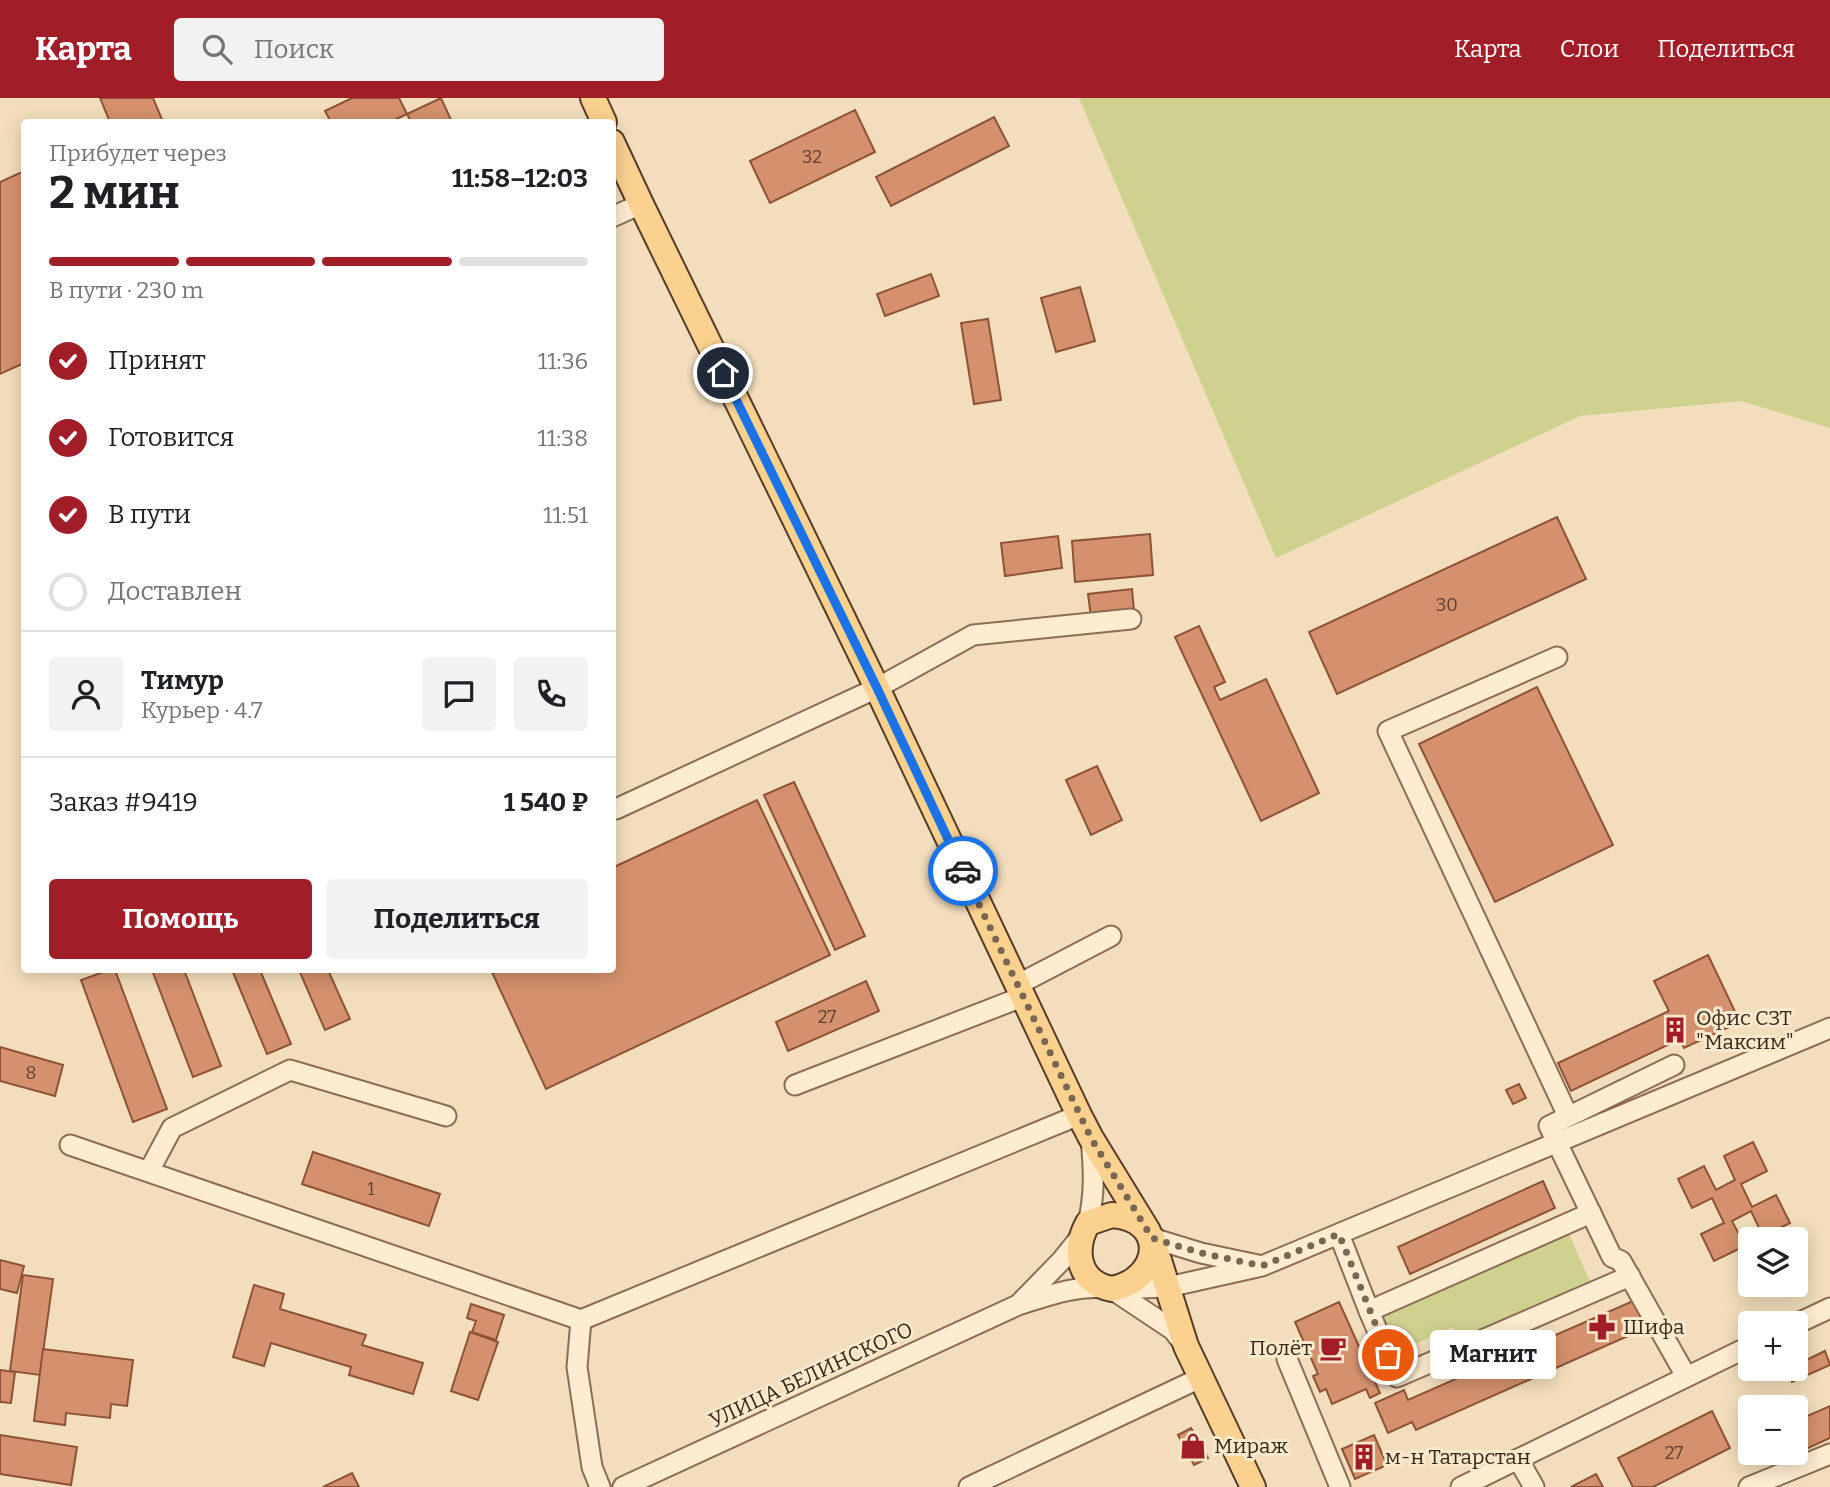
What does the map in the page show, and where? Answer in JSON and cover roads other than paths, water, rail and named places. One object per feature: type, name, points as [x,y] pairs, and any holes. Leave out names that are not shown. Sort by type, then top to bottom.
[{"type":"main road","points":[[593,98],[603,119]]},
{"type":"main road","points":[[616,151],[877,688],[1079,1115],[1150,1234],[1199,1378],[1253,1487]]},
{"type":"main road","points":[[1112,1214],[1124,1216],[1150,1234],[1149,1263],[1144,1274],[1135,1282],[1109,1289],[1090,1278],[1083,1268],[1079,1257],[1085,1229],[1112,1214]]},
{"type":"street","points":[[616,215],[640,204]]},
{"type":"street","points":[[616,809],[877,688],[973,635],[1131,619]]},
{"type":"street","points":[[1557,657],[1388,731],[1568,1116]]},
{"type":"street","points":[[795,1085],[1019,991],[1111,936]]},
{"type":"street","points":[[1018,1305],[1068,1289],[1168,1287],[1262,1266],[1830,1028]]},
{"type":"street","points":[[1674,1065],[1549,1126],[1612,1257],[1621,1261],[1686,1376]]},
{"type":"street","points":[[149,1171],[172,1128],[290,1070],[446,1116]]},
{"type":"street","points":[[70,1145],[581,1320],[1079,1115]]},
{"type":"street","points":[[1018,1305],[1054,1270],[1085,1229],[1094,1200],[1091,1138]]},
{"type":"street","points":[[1369,1311],[1591,1213]]},
{"type":"street","points":[[1150,1234],[1201,1253],[1262,1266]]},
{"type":"street","points":[[1339,1234],[1397,1377],[1630,1276]]},
{"type":"street","points":[[1109,1289],[1173,1330],[1186,1346]]},
{"type":"street","name":"УЛИЦА БЕЛИНСКОГО","points":[[623,1487],[1018,1305]]},
{"type":"street","points":[[1808,1318],[1830,1308]]},
{"type":"street","points":[[581,1320],[577,1367],[592,1467],[600,1487]]},
{"type":"street","points":[[1461,1487],[1738,1352]]},
{"type":"street","points":[[1287,1359],[1340,1487]]},
{"type":"street","points":[[969,1487],[1199,1378]]},
{"type":"street","points":[[1749,1487],[1830,1454]]},
{"type":"street","points":[[1518,1459],[1534,1487]]},
{"type":"place","name":"Офис СЗТ \"Максим\"","points":[[1675,1030]]},
{"type":"place","name":"Шифа","points":[[1602,1327]]},
{"type":"place","name":"Полёт","points":[[1333,1348]]},
{"type":"place","name":"Магнит","points":[[1388,1355]]},
{"type":"place","name":"Мираж","points":[[1193,1446]]},
{"type":"place","name":"м-н Татарстан","points":[[1364,1457]]}]
